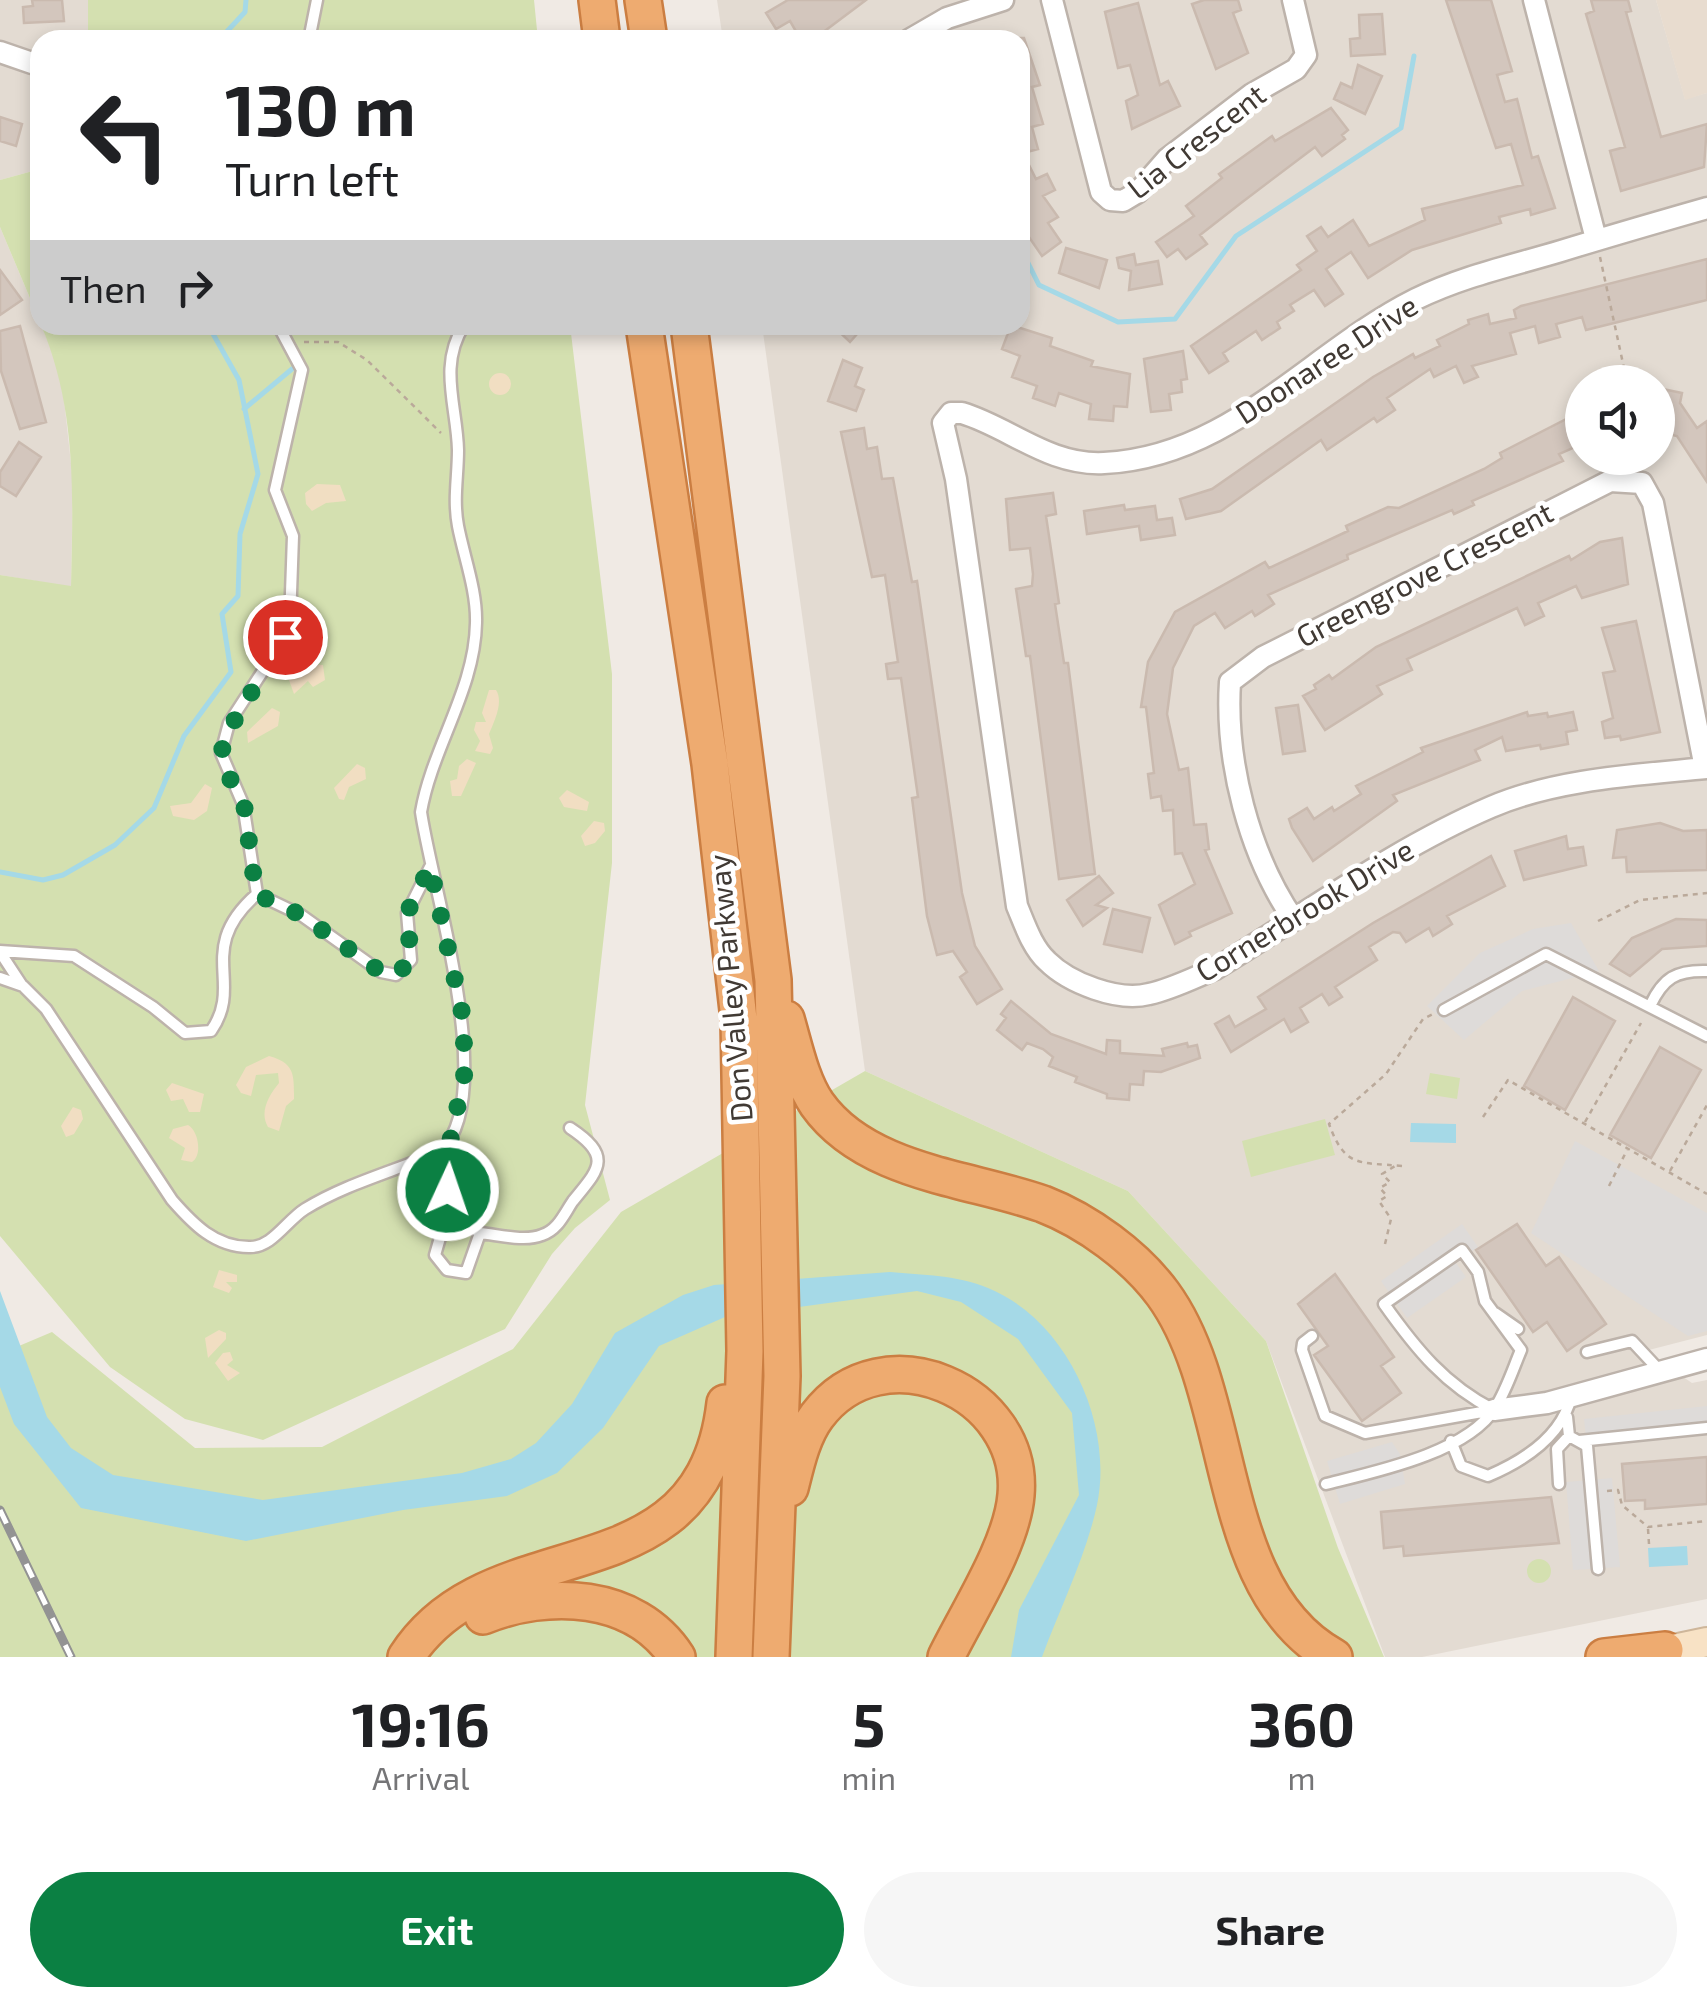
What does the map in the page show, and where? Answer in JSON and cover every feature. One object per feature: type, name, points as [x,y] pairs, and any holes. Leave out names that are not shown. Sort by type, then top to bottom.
[{"type":"highway","points":[[597,0],[601,30]]},
{"type":"highway","points":[[643,0],[648,30]]},
{"type":"highway","name":"Don Valley Parkway","points":[[646,335],[710,764],[739,1019],[744,1351],[734,1657]]},
{"type":"highway","name":"Don Valley Parkway","points":[[690,335],[773,980],[782,1376],[771,1657]]},
{"type":"highway","points":[[773,980],[817,1104],[847,1134],[893,1160],[1045,1205],[1084,1224],[1118,1250],[1163,1294],[1188,1342],[1255,1566],[1282,1614],[1316,1648],[1334,1657]]},
{"type":"highway","points":[[433,1657],[472,1620],[559,1581],[653,1529],[690,1500],[715,1458],[728,1385],[744,1351]]},
{"type":"highway","points":[[776,1542],[805,1438],[816,1417],[848,1390],[880,1378],[915,1375],[940,1380],[978,1401],[1005,1434],[1015,1468],[1016,1502],[946,1657]]},
{"type":"highway","points":[[406,1657],[437,1621],[475,1593],[559,1581],[640,1623],[677,1657]]},
{"type":"highway","points":[[1604,1657],[1651,1654]]},
{"type":"main road","points":[[1651,1654],[1707,1642]]},
{"type":"street","points":[[926,30],[947,18],[1003,0]]},
{"type":"street","name":"Lia Crescent","points":[[1052,0],[1101,192],[1110,200],[1123,201],[1138,192],[1167,159],[1252,94],[1296,70],[1306,55],[1293,0]]},
{"type":"street","points":[[1534,0],[1596,240]]},
{"type":"street","points":[[0,52],[30,62]]},
{"type":"street","name":"Doonaree Drive","points":[[951,413],[975,417],[1003,435],[1086,462],[1102,464],[1166,454],[1241,420],[1384,317],[1419,298],[1488,270],[1707,208]]},
{"type":"street","name":"Cornerbrook Drive","points":[[951,413],[944,418],[944,437],[956,479],[1017,906],[1030,938],[1047,962],[1069,976],[1118,996],[1146,995],[1215,969],[1440,830],[1493,806],[1556,787],[1706,768]]},
{"type":"street","name":"Greengrove Crescent","points":[[1294,920],[1250,839],[1228,707],[1230,682],[1263,657],[1610,481],[1642,482],[1658,515],[1706,768]]},
{"type":"street","points":[[1494,1410],[1569,1406],[1707,1359]]},
{"type":"lane","points":[[310,30],[318,0]]},
{"type":"lane","points":[[256,894],[244,804],[221,752],[230,723],[285,637],[290,621],[293,536],[275,490],[302,370],[284,335]]},
{"type":"lane","points":[[457,335],[449,364],[458,450],[453,495],[476,622],[461,694],[425,785],[421,812],[463,1017],[465,1071],[450,1142],[448,1210],[435,1255],[446,1270],[466,1274],[480,1233]]},
{"type":"lane","points":[[256,894],[301,915],[381,972],[396,975],[411,960],[407,913],[430,866]]},
{"type":"lane","points":[[0,951],[74,956],[154,1007],[184,1033],[199,1034],[210,1031],[220,1017],[224,934],[233,916],[256,894]]},
{"type":"lane","points":[[0,951],[23,986],[46,1009],[172,1200],[196,1227],[227,1245],[254,1248],[272,1240],[283,1224],[306,1208],[361,1181],[441,1151],[450,1142]]},
{"type":"lane","points":[[1444,1010],[1546,954],[1707,1036]]},
{"type":"lane","points":[[1650,1006],[1661,982],[1685,970],[1707,971]]},
{"type":"lane","points":[[0,978],[23,986]]},
{"type":"lane","points":[[448,1210],[480,1233],[535,1238],[557,1225],[598,1173],[590,1144],[570,1128]]},
{"type":"lane","points":[[1494,1410],[1465,1395],[1424,1360],[1384,1304],[1462,1250],[1478,1272],[1492,1311],[1521,1350]]},
{"type":"lane","points":[[1326,1484],[1402,1464],[1471,1432],[1494,1410],[1521,1350],[1522,1333],[1492,1311]]},
{"type":"lane","points":[[1312,1336],[1303,1343],[1302,1350],[1325,1416],[1364,1433],[1494,1410]]},
{"type":"lane","points":[[1587,1352],[1632,1341],[1660,1372]]},
{"type":"lane","points":[[1450,1442],[1461,1466],[1488,1476],[1522,1462],[1569,1406]]},
{"type":"lane","points":[[1569,1406],[1574,1438],[1587,1446],[1598,1569]]},
{"type":"lane","points":[[1558,1484],[1558,1449],[1574,1438],[1707,1428]]},
{"type":"path","points":[[1596,240],[1623,365]]},
{"type":"path","points":[[288,342],[338,342],[367,360],[458,450]]},
{"type":"path","points":[[1598,921],[1640,900],[1707,893]]},
{"type":"path","points":[[1385,1244],[1391,1220],[1378,1201],[1387,1196],[1380,1188],[1390,1182],[1382,1174],[1399,1166],[1353,1161],[1339,1152],[1329,1124],[1386,1074],[1423,1018],[1444,1010]]},
{"type":"path","points":[[1584,1124],[1641,1023]]},
{"type":"path","points":[[1483,1117],[1508,1080],[1707,1194]]},
{"type":"path","points":[[1669,1172],[1707,1105]]},
{"type":"path","points":[[1609,1186],[1628,1148]]},
{"type":"path","points":[[1591,1493],[1618,1490],[1622,1505],[1648,1527],[1707,1521]]},
{"type":"path","points":[[1648,1527],[1648,1544]]},
{"type":"shaded area","points":[[0,0],[88,0],[88,30],[30,30],[30,172],[0,180]]},
{"type":"shaded area","points":[[717,0],[1656,0],[1685,99],[1707,93],[1707,1335],[1645,1351],[1692,1383],[1707,1380],[1707,1599],[1422,1657],[1385,1657],[1266,1341],[1128,1191],[865,1071],[763,335],[1030,335],[1030,30],[722,30]]},
{"type":"shaded area","points":[[1656,0],[1707,0],[1707,93],[1685,100]]},
{"type":"shaded area","points":[[0,227],[30,298],[30,335],[45,335],[61,372],[73,482],[71,587],[0,575]]},
{"type":"shaded area","points":[[1571,923],[1599,971],[1522,991],[1464,1040],[1427,1006],[1480,953],[1533,929]]},
{"type":"shaded area","points":[[1575,1141],[1707,1213],[1707,1331],[1688,1336],[1531,1233]]},
{"type":"shaded area","points":[[1462,1224],[1478,1247],[1456,1263],[1466,1277],[1407,1318],[1381,1281]]},
{"type":"shaded area","points":[[1707,1406],[1707,1434],[1587,1447],[1584,1419]]},
{"type":"shaded area","points":[[1392,1442],[1400,1454],[1405,1484],[1340,1504],[1327,1461]]},
{"type":"shaded area","points":[[1612,1478],[1620,1567],[1573,1570],[1566,1482]]},
{"type":"green space","points":[[88,0],[534,0],[537,30],[88,30]]},
{"type":"green space","points":[[30,172],[30,298],[0,227],[0,180]]},
{"type":"green space","points":[[45,335],[571,335],[612,674],[612,863],[585,1105],[610,1200],[575,1228],[552,1254],[505,1329],[263,1440],[185,1419],[110,1367],[0,1236],[0,575],[71,586],[70,453],[53,357]]},
{"type":"green space","points":[[865,1071],[1128,1191],[1266,1341],[1338,1548],[1384,1657],[0,1657],[0,1354],[52,1332],[195,1448],[322,1447],[513,1349],[621,1212]]},
{"type":"green space","points":[[1430,1073],[1460,1078],[1457,1099],[1426,1094]]},
{"type":"green space","points":[[1325,1119],[1335,1155],[1251,1177],[1242,1141]]},
{"type":"green space","points":[[1539,1559],[1548,1562],[1548,1580],[1539,1583],[1530,1580],[1527,1571],[1530,1562]]},
{"type":"sand","points":[[500,373],[508,376],[508,392],[500,395],[492,392],[489,384],[492,376]]},
{"type":"sand","points":[[317,484],[340,485],[346,501],[326,503],[312,511],[306,504],[305,493]]},
{"type":"sand","points":[[306,664],[323,665],[325,680],[313,687],[308,681],[294,694],[289,680]]},
{"type":"sand","points":[[489,690],[496,690],[499,700],[489,734],[493,748],[490,754],[475,751],[480,741],[474,730],[476,722],[486,722],[482,713]]},
{"type":"sand","points":[[272,708],[280,712],[278,726],[248,743],[247,732]]},
{"type":"sand","points":[[467,759],[476,763],[461,796],[452,796],[450,781],[457,779],[459,766]]},
{"type":"sand","points":[[357,764],[365,768],[366,779],[349,787],[344,800],[339,799],[334,788]]},
{"type":"sand","points":[[205,784],[212,788],[207,811],[194,820],[173,816],[170,806],[191,803]]},
{"type":"sand","points":[[567,790],[589,802],[587,811],[564,807],[559,798]]},
{"type":"sand","points":[[594,821],[604,823],[605,831],[595,843],[585,846],[581,836]]},
{"type":"sand","points":[[269,1056],[284,1062],[293,1077],[294,1099],[286,1106],[279,1131],[268,1127],[265,1121],[269,1098],[279,1083],[278,1073],[256,1075],[251,1096],[241,1093],[236,1085],[246,1067]]},
{"type":"sand","points":[[172,1083],[204,1094],[200,1112],[189,1112],[183,1099],[171,1101],[166,1090]]},
{"type":"sand","points":[[73,1107],[81,1110],[83,1119],[74,1134],[66,1137],[61,1126]]},
{"type":"sand","points":[[188,1125],[198,1143],[192,1162],[181,1160],[185,1148],[169,1138],[173,1129]]},
{"type":"sand","points":[[219,1270],[237,1275],[237,1282],[226,1282],[232,1288],[229,1293],[213,1287]]},
{"type":"sand","points":[[219,1330],[226,1333],[226,1339],[208,1358],[205,1338]]},
{"type":"sand","points":[[230,1352],[233,1360],[227,1365],[240,1373],[228,1381],[215,1363],[223,1353]]},
{"type":"water","points":[[1411,1123],[1456,1124],[1456,1143],[1410,1142]]},
{"type":"water","points":[[890,1272],[965,1280],[1016,1303],[1062,1349],[1079,1378],[1098,1441],[1097,1505],[1080,1563],[1042,1657],[1011,1657],[1019,1610],[1079,1495],[1072,1413],[1018,1339],[961,1302],[917,1291],[725,1317],[659,1346],[603,1428],[557,1473],[507,1496],[403,1510],[246,1541],[81,1508],[14,1424],[0,1387],[0,1291],[47,1417],[71,1448],[113,1475],[263,1500],[462,1473],[511,1459],[536,1443],[572,1404],[615,1333],[683,1295],[714,1285]]},
{"type":"water","points":[[1687,1546],[1688,1565],[1649,1567],[1648,1548]]},
{"type":"building","points":[[32,0],[62,0],[64,21],[24,23],[23,7],[33,6]]},
{"type":"building","points":[[788,0],[866,0],[826,30],[795,30],[790,21],[776,29],[766,13]]},
{"type":"building","points":[[1238,0],[1241,10],[1233,13],[1248,53],[1216,69],[1192,4]]},
{"type":"building","points":[[1446,0],[1491,0],[1512,71],[1497,75],[1505,102],[1517,99],[1532,158],[1538,156],[1555,208],[1531,215],[1530,209],[1499,217],[1501,223],[1412,250],[1368,278],[1351,252],[1326,269],[1343,294],[1325,306],[1314,290],[1290,305],[1294,311],[1277,322],[1280,328],[1262,340],[1256,331],[1223,353],[1228,361],[1209,373],[1191,346],[1301,270],[1297,265],[1317,251],[1307,236],[1321,227],[1328,237],[1353,220],[1369,246],[1425,220],[1422,209],[1523,185],[1511,144],[1496,148]]},
{"type":"building","points":[[1591,0],[1628,0],[1631,11],[1626,12],[1661,137],[1707,124],[1704,167],[1621,191],[1610,151],[1625,147],[1586,14],[1594,11]]},
{"type":"building","points":[[1138,3],[1160,85],[1168,81],[1180,106],[1132,129],[1126,101],[1138,95],[1130,65],[1118,68],[1105,12]]},
{"type":"building","points":[[1382,14],[1385,54],[1351,56],[1350,39],[1360,38],[1359,15]]},
{"type":"building","points":[[1030,56],[1040,85],[1032,87],[1043,124],[1032,127],[1038,149],[1030,151]]},
{"type":"building","points":[[1358,65],[1382,76],[1365,114],[1334,99],[1341,83],[1352,88]]},
{"type":"building","points":[[1331,108],[1348,130],[1342,135],[1345,139],[1322,156],[1315,147],[1200,235],[1207,244],[1186,259],[1178,249],[1167,257],[1156,242],[1194,216],[1186,206],[1222,178],[1219,174],[1272,136],[1275,141]]},
{"type":"building","points":[[0,117],[22,124],[16,146],[0,141]]},
{"type":"building","points":[[1030,167],[1036,179],[1047,174],[1055,190],[1043,196],[1058,217],[1048,223],[1061,242],[1042,256],[1030,239]]},
{"type":"building","points":[[1066,248],[1107,260],[1099,288],[1059,273]]},
{"type":"building","points":[[1134,254],[1136,265],[1158,261],[1162,284],[1129,290],[1131,271],[1119,268],[1117,258]]},
{"type":"building","points":[[1707,259],[1707,300],[1586,330],[1582,317],[1556,324],[1560,337],[1539,343],[1535,326],[1510,333],[1516,354],[1472,366],[1478,377],[1464,383],[1456,366],[1434,377],[1430,369],[1387,398],[1395,410],[1377,422],[1374,418],[1327,450],[1321,440],[1221,511],[1186,519],[1180,499],[1212,489],[1373,377],[1413,354],[1415,358],[1440,346],[1437,340],[1469,324],[1468,320],[1488,314],[1490,324],[1516,318],[1514,310],[1521,306]]},
{"type":"building","points":[[0,270],[22,300],[0,315]]},
{"type":"building","points":[[20,326],[46,422],[20,429],[1,371],[0,331]]},
{"type":"building","points":[[1030,331],[1052,338],[1050,346],[1093,361],[1091,366],[1130,374],[1127,407],[1114,406],[1113,421],[1089,419],[1091,404],[1059,393],[1055,406],[1033,398],[1037,386],[1012,377],[1020,356],[1002,349],[1007,335],[1030,335]]},
{"type":"building","points":[[1183,351],[1187,379],[1181,380],[1182,392],[1169,394],[1171,410],[1151,412],[1144,359]]},
{"type":"building","points":[[843,360],[862,368],[855,386],[864,390],[856,411],[828,401]]},
{"type":"building","points":[[1675,392],[1682,393],[1680,403],[1697,428],[1707,421],[1707,482],[1677,436]]},
{"type":"building","points":[[1565,420],[1565,451],[1559,454],[1563,461],[1472,501],[1474,505],[1454,514],[1452,510],[1347,555],[1348,559],[1268,595],[1274,604],[1255,616],[1252,611],[1225,628],[1215,613],[1194,626],[1173,668],[1167,714],[1179,770],[1188,768],[1194,825],[1206,824],[1209,849],[1205,850],[1232,913],[1189,932],[1191,936],[1175,944],[1159,905],[1195,884],[1182,853],[1175,854],[1173,810],[1163,811],[1161,796],[1151,798],[1148,774],[1154,773],[1146,707],[1141,707],[1148,662],[1175,612],[1265,562],[1269,568],[1348,531],[1346,526],[1388,507],[1399,508],[1484,469],[1502,458],[1500,453]]},
{"type":"building","points":[[864,428],[867,449],[877,447],[882,479],[893,478],[912,582],[917,581],[962,893],[975,946],[1002,989],[977,1004],[960,977],[967,972],[953,951],[937,955],[927,916],[912,798],[918,797],[901,678],[888,679],[886,664],[898,662],[885,575],[872,577],[841,432]]},
{"type":"building","points":[[19,442],[41,457],[16,496],[0,486],[0,472]]},
{"type":"building","points":[[1053,493],[1056,514],[1046,516],[1059,603],[1055,604],[1064,663],[1068,663],[1095,874],[1059,879],[1030,656],[1026,656],[1016,589],[1032,586],[1030,548],[1010,550],[1006,499]]},
{"type":"building","points":[[1124,505],[1125,510],[1155,506],[1157,520],[1172,518],[1175,535],[1141,540],[1139,526],[1087,534],[1084,511]]},
{"type":"building","points":[[1622,538],[1628,584],[1582,598],[1576,586],[1538,603],[1544,616],[1525,625],[1517,608],[1407,659],[1412,670],[1377,686],[1382,694],[1325,730],[1303,696],[1316,689],[1314,685],[1329,675],[1332,679],[1376,647],[1569,556],[1571,560],[1600,542]]},
{"type":"building","points":[[1636,621],[1660,732],[1621,740],[1620,736],[1605,738],[1602,722],[1613,718],[1603,673],[1615,671],[1602,628]]},
{"type":"building","points":[[1298,705],[1305,751],[1283,754],[1276,708]]},
{"type":"building","points":[[1527,712],[1528,716],[1547,713],[1548,717],[1573,712],[1577,730],[1566,732],[1568,744],[1506,751],[1502,737],[1475,750],[1480,760],[1393,795],[1397,801],[1313,861],[1292,828],[1289,819],[1307,808],[1314,819],[1332,807],[1334,811],[1361,794],[1356,786],[1423,752],[1421,748]]},
{"type":"building","points":[[1660,823],[1683,831],[1707,830],[1707,870],[1627,872],[1626,857],[1613,858],[1617,830]]},
{"type":"building","points":[[1566,836],[1568,849],[1583,847],[1586,865],[1524,880],[1515,851]]},
{"type":"building","points":[[1491,856],[1505,886],[1447,916],[1452,924],[1433,936],[1429,928],[1406,942],[1400,933],[1393,932],[1369,947],[1377,960],[1335,987],[1342,997],[1329,1005],[1322,994],[1300,1008],[1308,1022],[1291,1032],[1284,1019],[1231,1052],[1215,1024],[1229,1016],[1235,1027],[1266,1009],[1258,997],[1373,923]]},
{"type":"building","points":[[1099,876],[1113,893],[1096,905],[1107,908],[1083,926],[1067,900]]},
{"type":"building","points":[[1113,909],[1150,918],[1142,952],[1104,944]]},
{"type":"building","points":[[1676,919],[1707,920],[1707,946],[1662,949],[1630,976],[1610,964],[1632,938]]},
{"type":"building","points":[[1573,997],[1615,1021],[1565,1110],[1524,1086]]},
{"type":"building","points":[[1011,1001],[1051,1034],[1106,1054],[1107,1040],[1120,1041],[1120,1053],[1164,1056],[1162,1049],[1187,1043],[1188,1047],[1197,1045],[1200,1058],[1161,1072],[1144,1071],[1143,1085],[1130,1084],[1129,1100],[1107,1098],[1107,1094],[1075,1082],[1077,1077],[1049,1066],[1053,1057],[1043,1049],[1027,1043],[1022,1050],[997,1030],[1006,1018],[1001,1014]]},
{"type":"building","points":[[1660,1047],[1701,1070],[1651,1158],[1610,1135]]},
{"type":"building","points":[[1517,1224],[1546,1266],[1559,1257],[1606,1324],[1567,1351],[1547,1322],[1533,1332],[1476,1250]]},
{"type":"building","points":[[1335,1274],[1394,1357],[1381,1366],[1401,1393],[1362,1421],[1314,1355],[1328,1346],[1298,1304]]},
{"type":"building","points":[[1707,1457],[1707,1504],[1645,1509],[1645,1500],[1625,1501],[1622,1464]]},
{"type":"building","points":[[1551,1497],[1559,1543],[1404,1556],[1403,1546],[1384,1548],[1381,1512]]},
{"type":"waterway","points":[[228,30],[245,12],[246,0]]},
{"type":"waterway","points":[[1030,267],[1039,285],[1118,322],[1175,319],[1236,236],[1401,128],[1414,56]]},
{"type":"waterway","points":[[0,872],[43,880],[63,875],[115,845],[154,808],[184,736],[231,672],[222,614],[238,596],[240,534],[258,474],[239,380],[214,335]]},
{"type":"waterway","points":[[244,409],[292,369]]},
{"type":"railway","points":[[0,1510],[71,1657]]},
{"type":"route","points":[[285,637],[222,741],[223,766],[244,804],[256,894],[301,915],[381,972],[396,975],[411,960],[407,913],[430,866],[463,1017],[465,1071],[459,1114],[450,1142],[448,1190]]}]
